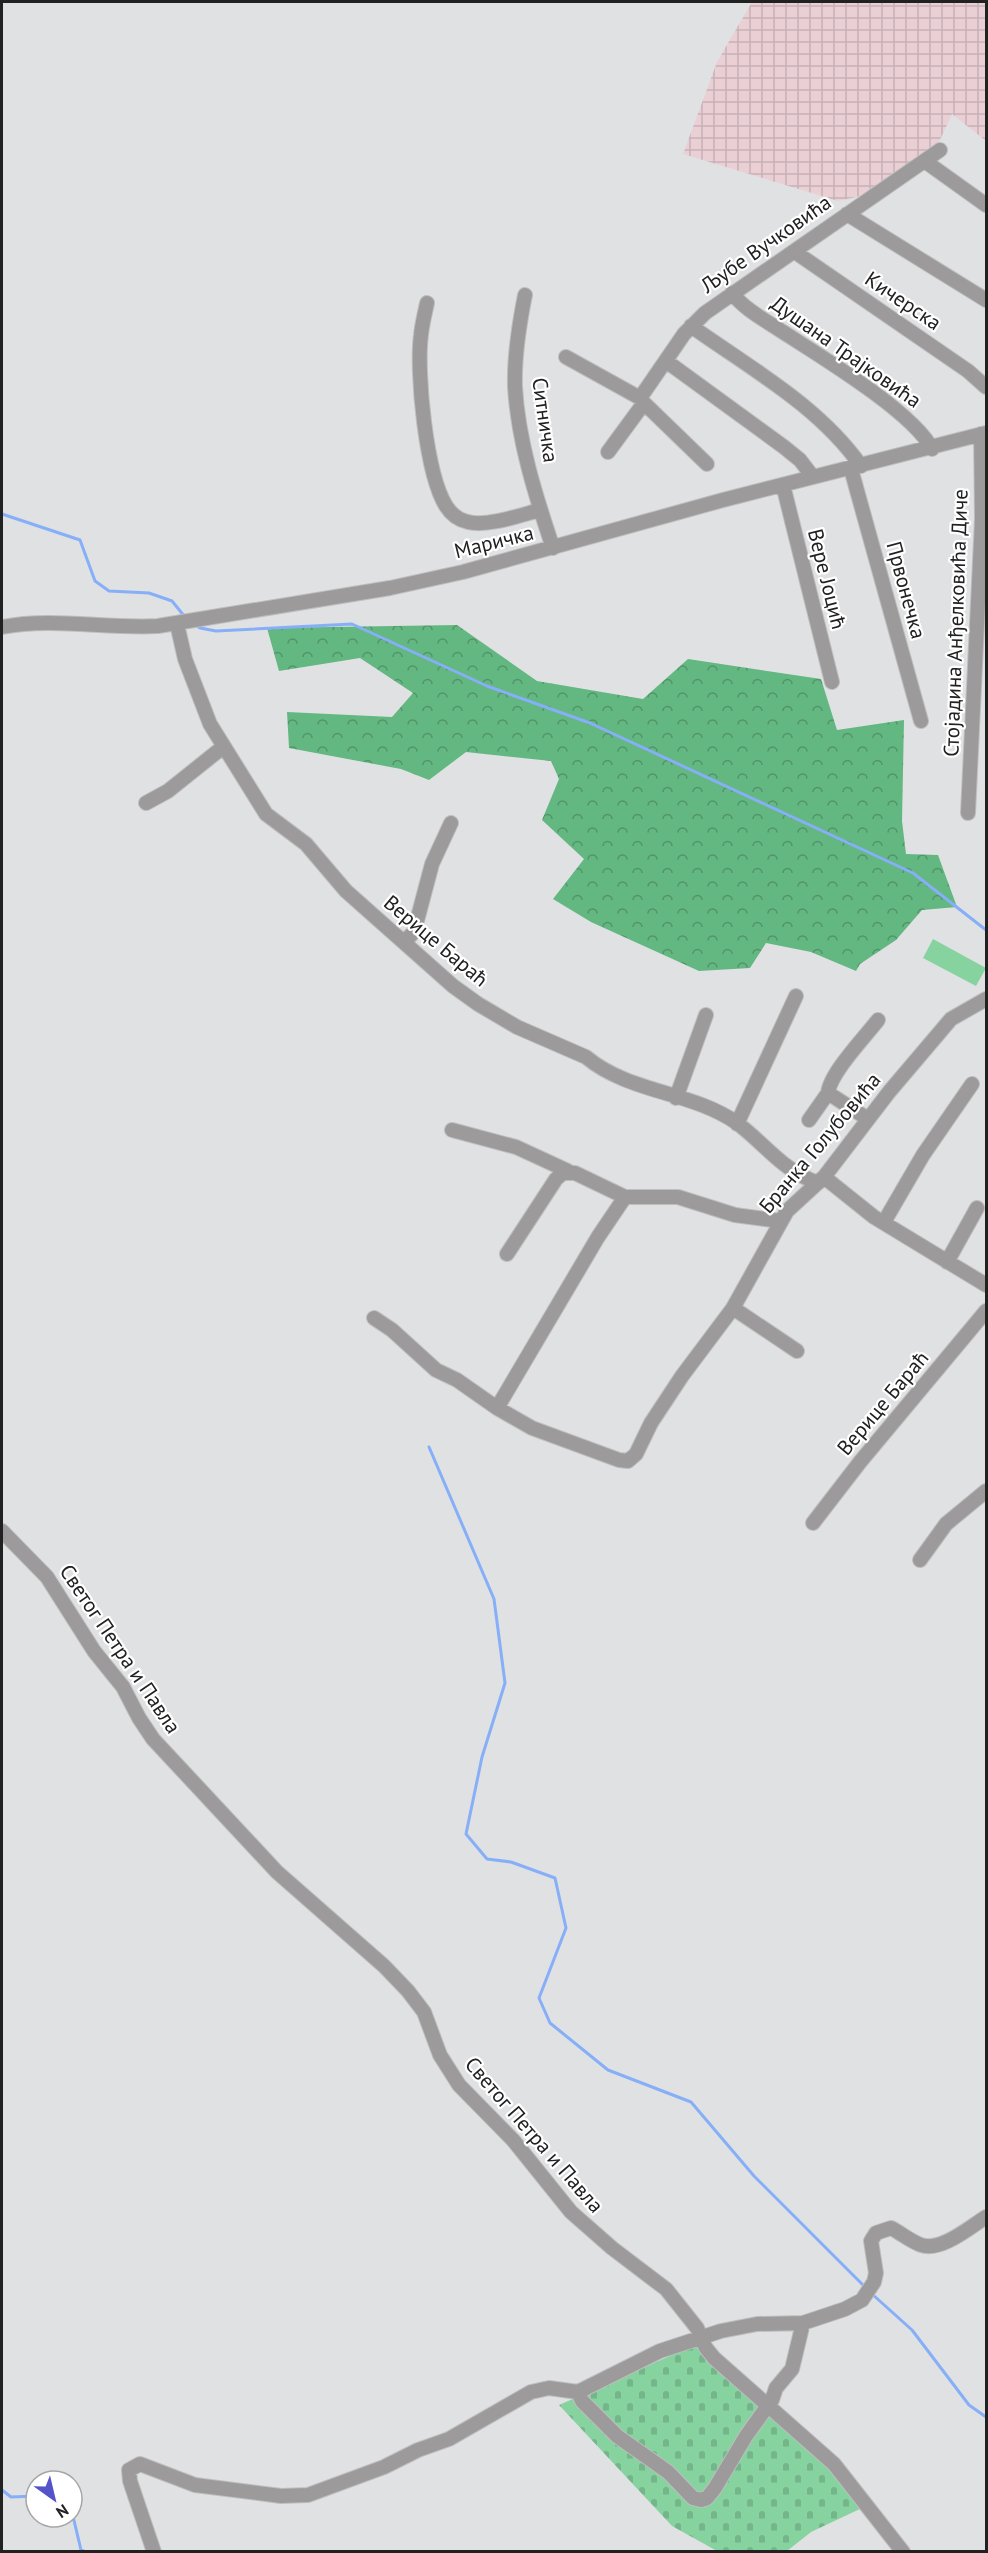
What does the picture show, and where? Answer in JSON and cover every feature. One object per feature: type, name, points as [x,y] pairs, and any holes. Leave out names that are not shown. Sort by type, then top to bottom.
[{"type":"street","name":"Љубе Вучковића","points":[[608,452],[691,326],[732,293],[926,162],[940,150]]},
{"type":"street","points":[[926,162],[987,205]]},
{"type":"street","points":[[847,214],[987,300]]},
{"type":"street","name":"Кичерска","points":[[795,252],[968,371],[987,387]]},
{"type":"street","name":"Душана Трајковића","points":[[732,293],[743,306],[825,360],[902,415],[922,433],[932,449]]},
{"type":"street","name":"Ситничка","points":[[525,295],[518,330],[515,387],[522,434],[540,510],[553,548]]},
{"type":"street","points":[[427,303],[421,336],[423,408],[428,443],[447,507],[456,517],[476,523],[540,510]]},
{"type":"street","points":[[691,326],[811,412],[833,432],[856,468]]},
{"type":"street","points":[[566,357],[642,400],[707,464]]},
{"type":"street","points":[[666,361],[784,447],[800,460],[813,477]]},
{"type":"street","name":"Маричка","points":[[2,627],[37,622],[127,627],[180,623],[390,588],[553,548],[813,477],[932,449],[984,434]]},
{"type":"street","name":"Стојадина Анђелковића Диче","points":[[968,813],[984,434]]},
{"type":"street","name":"Првонечка","points":[[856,468],[921,721]]},
{"type":"street","name":"Вере Јоцић","points":[[783,485],[832,682]]},
{"type":"street","name":"Верице Бараћ","points":[[180,623],[179,640],[201,705],[223,747],[266,814],[306,844],[346,891],[453,986],[504,1020],[586,1057],[629,1082],[703,1107],[737,1124],[796,1174],[821,1180],[861,1208],[987,1285]]},
{"type":"street","points":[[146,803],[168,790],[223,747]]},
{"type":"street","points":[[405,941],[414,932],[432,864],[451,823]]},
{"type":"street","points":[[737,1124],[796,996]]},
{"type":"street","name":"Бранка Голубовића","points":[[497,1408],[532,1428],[619,1460],[630,1460],[636,1454],[651,1423],[682,1376],[733,1308],[755,1272],[780,1221],[796,1202],[821,1180],[951,1019],[987,999]]},
{"type":"street","points":[[676,1098],[706,1015]]},
{"type":"street","points":[[809,1120],[828,1092],[830,1082],[836,1073],[878,1020]]},
{"type":"street","points":[[884,1222],[923,1155],[972,1084]]},
{"type":"street","points":[[828,1092],[868,1119]]},
{"type":"street","points":[[452,1130],[516,1147],[625,1197],[678,1197],[735,1215],[780,1221]]},
{"type":"street","points":[[507,1254],[556,1179],[568,1171]]},
{"type":"street","points":[[374,1318],[392,1330],[436,1370],[457,1380],[497,1408],[598,1237],[625,1197]]},
{"type":"street","points":[[947,1262],[977,1208]]},
{"type":"street","points":[[733,1308],[798,1351]]},
{"type":"street","name":"Верице Бараћ","points":[[813,1523],[860,1462],[987,1311]]},
{"type":"street","points":[[920,1560],[946,1524],[987,1491]]},
{"type":"street","name":"Светог Петра и Павла","points":[[2,1531],[47,1577],[90,1645],[123,1687],[145,1729],[180,1770],[292,1887],[378,1961],[408,1991],[424,2012],[440,2055],[459,2085],[513,2140],[551,2190],[581,2222],[666,2289],[706,2348],[723,2367],[769,2404],[834,2464],[903,2552]]},
{"type":"street","points":[[154,2552],[129,2474],[131,2468],[137,2464],[195,2485],[300,2496],[384,2468],[418,2450],[449,2439],[531,2392],[556,2388],[578,2392],[660,2351],[701,2338],[757,2324],[803,2323],[845,2309],[868,2293],[876,2273],[871,2241],[876,2233],[891,2228],[919,2245],[932,2246],[952,2238],[987,2217]]},
{"type":"street","points":[[578,2392],[582,2401],[617,2436],[668,2472],[690,2496],[698,2501],[707,2498],[715,2488],[769,2404],[776,2388],[794,2364],[803,2323]]},
{"type":"shaded area","points":[[752,2],[986,2],[986,141],[952,114],[939,142],[861,196],[838,201],[683,154],[717,62]]},
{"type":"green space","points":[[457,625],[537,681],[643,699],[688,659],[821,679],[837,730],[904,720],[902,821],[906,854],[938,855],[957,907],[922,910],[896,940],[860,964],[856,971],[811,952],[766,943],[750,968],[699,971],[591,922],[553,899],[584,859],[542,820],[559,779],[551,761],[466,752],[429,780],[401,769],[289,748],[287,712],[392,717],[413,693],[360,658],[279,671],[267,628]]},
{"type":"green space","points":[[933,939],[986,968],[976,986],[923,958]]},
{"type":"green space","points":[[697,2344],[831,2468],[862,2508],[811,2532],[787,2551],[717,2551],[672,2526],[559,2405]]},
{"type":"waterway","points":[[2,514],[80,540],[95,581],[109,591],[149,593],[172,601],[185,617]]},
{"type":"waterway","points":[[195,625],[216,631],[352,624],[487,686],[590,723],[913,873],[986,930]]},
{"type":"waterway","points":[[429,1447],[494,1599],[505,1683],[482,1757],[466,1834],[487,1859],[511,1862],[555,1878],[566,1928],[539,1998],[550,2023],[608,2070],[691,2102],[754,2176],[865,2287]]},
{"type":"waterway","points":[[872,2294],[912,2330],[969,2405],[986,2417]]},
{"type":"waterway","points":[[2,2490],[11,2497],[24,2496]]},
{"type":"waterway","points":[[76,2529],[81,2550],[86,2552]]}]
